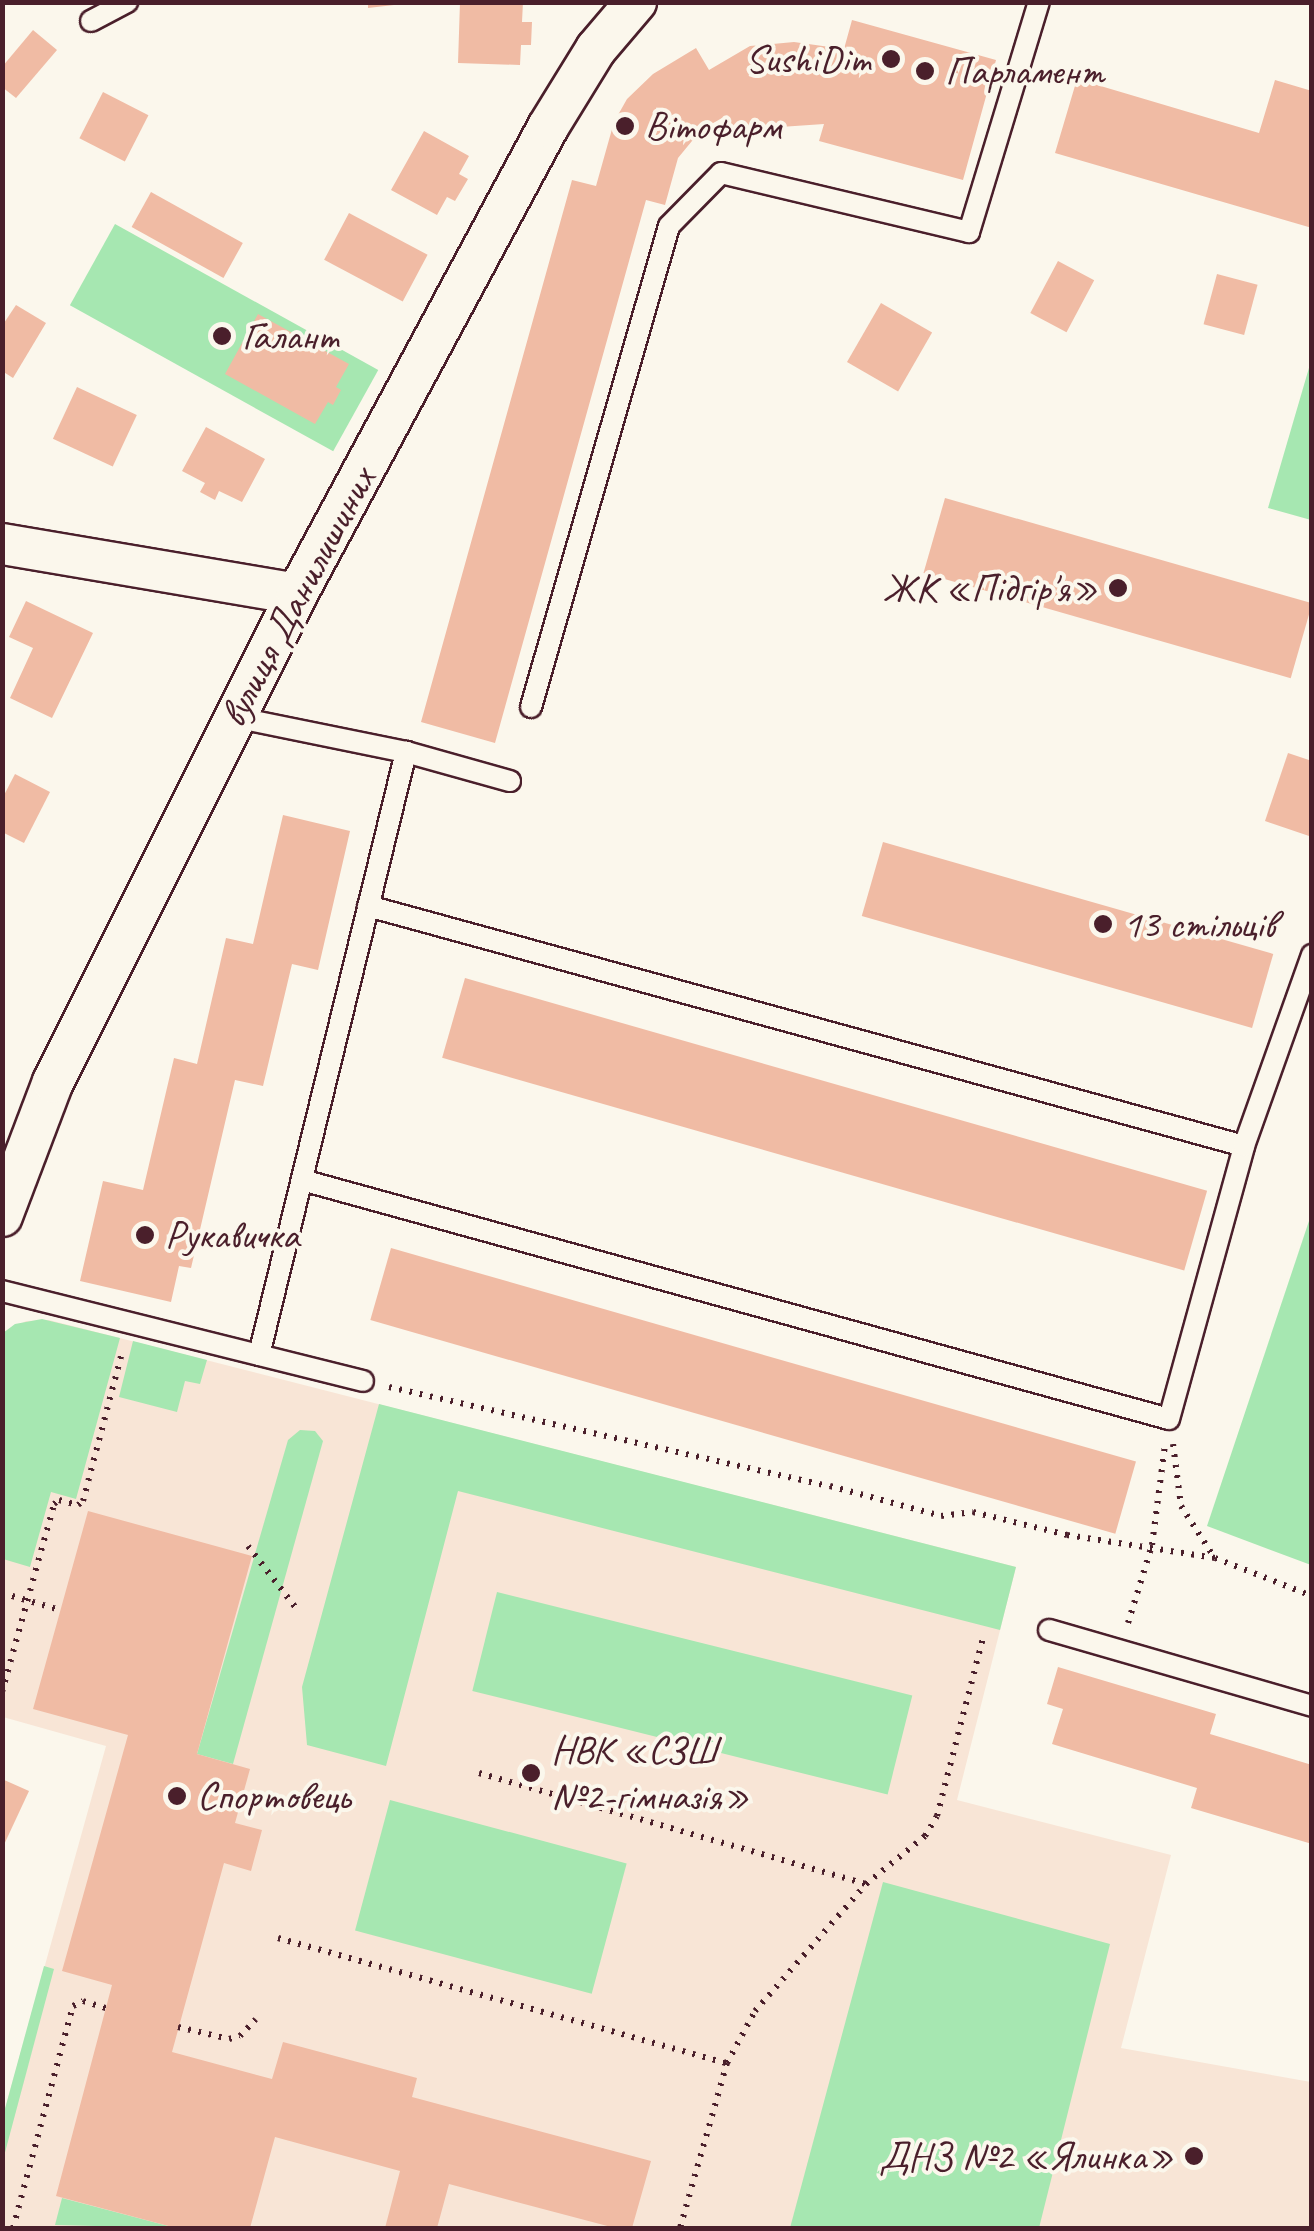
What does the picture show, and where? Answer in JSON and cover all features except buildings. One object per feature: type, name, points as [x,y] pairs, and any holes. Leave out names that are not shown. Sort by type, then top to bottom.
[{"type":"street","name":"вулиця Данилишиних","points":[[2,1216],[52,1082],[297,594],[548,127],[596,49],[636,2]]},
{"type":"street","points":[[2,544],[297,594]]},
{"type":"lane","points":[[90,20],[127,2]]},
{"type":"lane","points":[[532,707],[669,226],[720,173],[969,232],[1039,2]]},
{"type":"lane","points":[[234,718],[406,752],[510,780]]},
{"type":"lane","points":[[259,1356],[406,752]]},
{"type":"lane","points":[[368,906],[1244,1146]]},
{"type":"lane","points":[[302,1180],[1169,1419],[1244,1146],[1312,954]]},
{"type":"lane","points":[[2,1292],[363,1381]]},
{"type":"lane","points":[[1048,1630],[1312,1706]]},
{"type":"path","points":[[2,1692],[54,1502],[78,1505],[83,1501],[130,1323]]},
{"type":"path","points":[[363,1381],[830,1486],[942,1516],[973,1512],[1067,1534],[1215,1558],[1312,1596]]},
{"type":"path","points":[[1125,1633],[1152,1545],[1169,1419]]},
{"type":"path","points":[[1169,1419],[1181,1506],[1215,1558]]},
{"type":"path","points":[[248,1546],[299,1612]]},
{"type":"path","points":[[2,1593],[60,1610]]},
{"type":"path","points":[[680,2228],[726,2062],[755,2011],[866,1884],[924,1836],[937,1816],[984,1638]]},
{"type":"path","points":[[480,1774],[866,1884]]},
{"type":"path","points":[[278,1938],[726,2062]]},
{"type":"path","points":[[13,2228],[72,2006],[83,2001],[106,2008]]},
{"type":"path","points":[[178,2027],[228,2039],[240,2036],[256,2019]]},
{"type":"shaded area","name":"НВК «СЗШ №2-гімназія»","points":[[49,1320],[1016,1567],[957,1800],[1171,1855],[1121,2048],[1311,2082],[1311,2228],[3,2228],[3,2116],[106,1746],[3,1717],[2,1333],[26,1321]]},
{"type":"green space","name":"Галант","points":[[115,224],[378,370],[333,451],[70,305]]},
{"type":"green space","points":[[1311,361],[1311,520],[1268,508]]},
{"type":"green space","points":[[1311,1215],[1311,1565],[1207,1526]]},
{"type":"green space","points":[[42,1319],[120,1338],[76,1499],[51,1492],[30,1567],[3,1559],[3,1333],[15,1324]]},
{"type":"green space","points":[[133,1341],[207,1360],[200,1384],[185,1381],[177,1412],[119,1397]]},
{"type":"green space","points":[[379,1404],[1016,1567],[1000,1630],[458,1491],[386,1766],[307,1745],[302,1687]]},
{"type":"green space","points":[[300,1430],[315,1431],[323,1441],[233,1764],[197,1754],[288,1440]]},
{"type":"green space","points":[[497,1592],[912,1696],[888,1795],[472,1691]]},
{"type":"green space","points":[[390,1800],[627,1863],[592,1994],[355,1930]]},
{"type":"green space","points":[[883,1882],[1110,1944],[1039,2228],[790,2228]]},
{"type":"green space","points":[[44,1966],[54,1969],[3,2160],[3,2116]]},
{"type":"green space","points":[[62,2198],[176,2228],[55,2225]]},
{"type":"place","name":"SushiDim","points":[[891,59]]},
{"type":"place","name":"Парламент","points":[[925,71]]},
{"type":"place","name":"Вітофарм","points":[[625,126]]},
{"type":"place","name":"Галант","points":[[222,336]]},
{"type":"place","name":"ЖК «Підгір'я»","points":[[1118,588]]},
{"type":"place","name":"13 стільців","points":[[1103,924]]},
{"type":"place","name":"Рукавичка","points":[[145,1235]]},
{"type":"place","name":"НВК «СЗШ №2-гімназія»","points":[[531,1773]]},
{"type":"place","name":"Спортовець","points":[[177,1796]]},
{"type":"place","name":"ДНЗ №2 «Ялинка»","points":[[1194,2156]]}]
